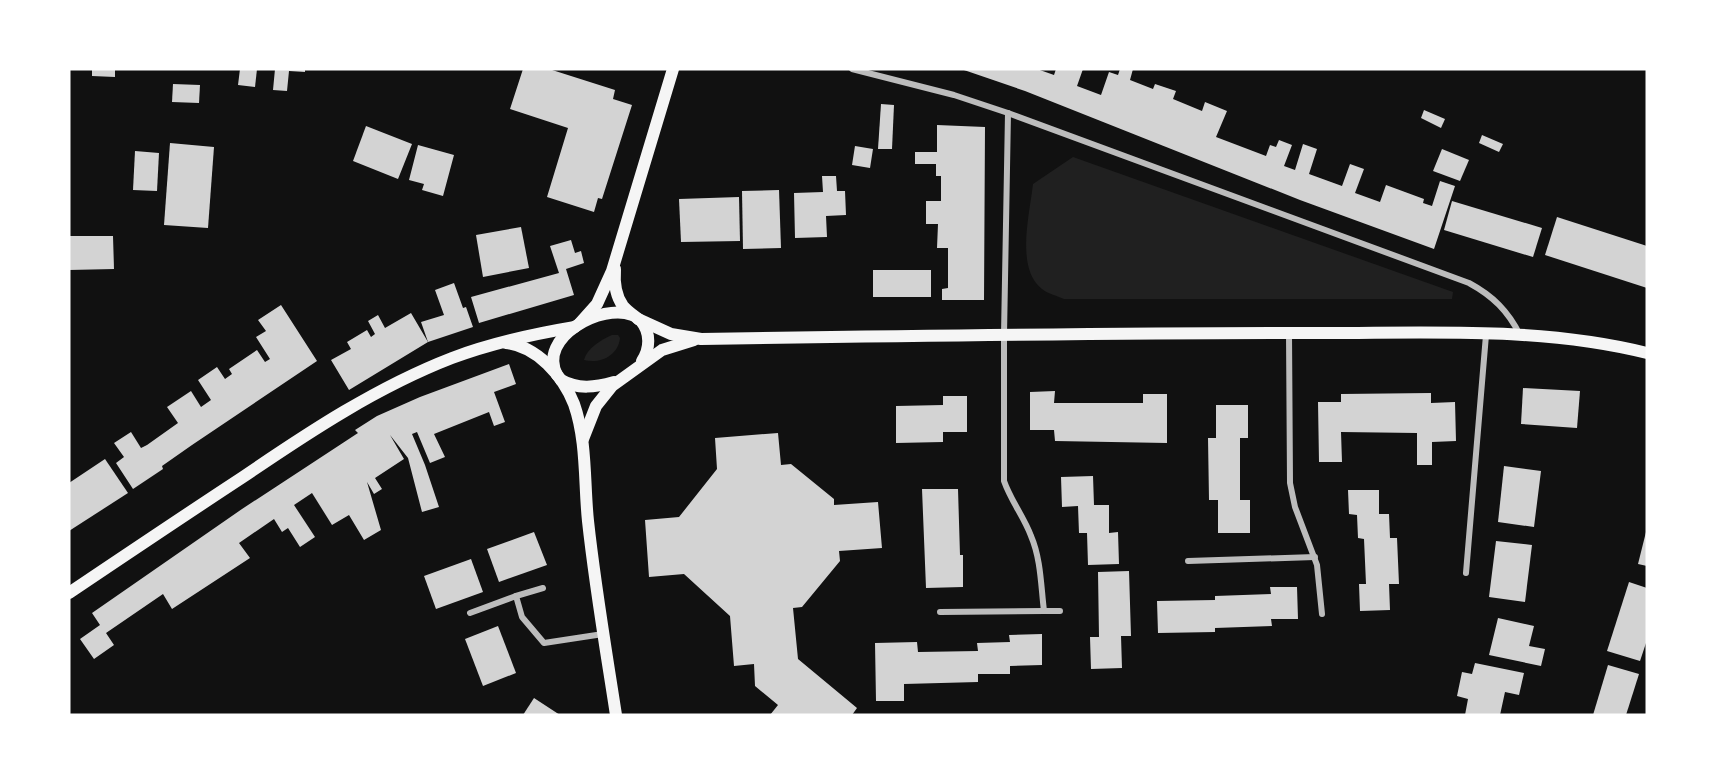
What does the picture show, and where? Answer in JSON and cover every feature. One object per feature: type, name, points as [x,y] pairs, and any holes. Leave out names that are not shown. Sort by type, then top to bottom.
[{"type":"main road","points":[[616,715],[589,530],[582,443],[574,404],[554,366],[556,350],[561,340],[592,311],[602,295],[617,256],[673,69]]},
{"type":"main road","points":[[617,256],[614,275],[616,291],[624,307],[646,328],[649,342],[648,350],[640,364]]},
{"type":"main road","points":[[69,593],[273,456],[351,407],[428,368],[501,342],[578,325],[598,315],[611,312],[626,313],[671,334],[701,339],[1288,333],[1486,335],[1600,344],[1647,353]]},
{"type":"main road","points":[[582,443],[596,406],[606,392],[620,379],[662,350],[701,339]]},
{"type":"main road","points":[[501,342],[516,344],[530,350],[560,378],[573,386],[600,386],[620,379]]},
{"type":"street","points":[[852,69],[954,95],[1008,113],[1469,283],[1501,305],[1521,336]]},
{"type":"street","points":[[1008,113],[1004,481],[1034,544],[1044,611]]},
{"type":"street","points":[[1288,333],[1290,483],[1295,507],[1319,573],[1322,614]]},
{"type":"street","points":[[1466,573],[1486,335]]},
{"type":"street","points":[[1188,561],[1315,557]]},
{"type":"street","points":[[470,613],[543,588]]},
{"type":"street","points":[[516,596],[522,617],[544,642],[603,634]]},
{"type":"street","points":[[940,612],[1060,611]]},
{"type":"shaded area","points":[[1073,157],[1453,292],[1452,299],[1064,299],[1044,291],[1034,280],[1026,254],[1027,224],[1033,184]]},
{"type":"shaded area","points":[[612,335],[618,335],[620,338],[612,354],[602,360],[584,360],[591,348]]},
{"type":"building","points":[[92,69],[115,69],[115,77],[92,76]]},
{"type":"building","points":[[240,69],[257,69],[255,87],[238,85]]},
{"type":"building","points":[[275,69],[305,69],[305,72],[289,71],[287,91],[273,90]]},
{"type":"building","points":[[523,69],[549,69],[615,90],[613,99],[632,105],[602,199],[598,198],[594,212],[547,197],[568,128],[510,109]]},
{"type":"building","points":[[961,69],[1037,69],[1054,75],[1056,69],[1083,69],[1077,86],[1101,95],[1109,72],[1118,75],[1120,69],[1133,69],[1130,80],[1153,89],[1155,84],[1176,91],[1173,99],[1202,111],[1205,102],[1227,111],[1216,137],[1266,156],[1270,145],[1276,147],[1279,140],[1292,145],[1284,166],[1295,170],[1303,144],[1317,149],[1309,174],[1342,186],[1350,164],[1364,169],[1355,193],[1380,202],[1386,185],[1424,199],[1423,203],[1432,206],[1440,181],[1455,186],[1434,249],[1300,200],[1025,91]]},
{"type":"building","points":[[173,84],[200,85],[199,103],[172,102]]},
{"type":"building","points":[[881,104],[894,105],[892,149],[878,149]]},
{"type":"building","points":[[1424,110],[1445,119],[1441,128],[1421,118]]},
{"type":"building","points":[[937,125],[985,127],[984,300],[942,300],[942,289],[948,288],[948,248],[937,248],[938,224],[926,224],[926,201],[941,201],[941,176],[936,176],[936,164],[915,164],[915,152],[937,152]]},
{"type":"building","points":[[366,126],[412,144],[398,179],[353,161]]},
{"type":"building","points":[[1482,135],[1503,144],[1499,152],[1479,143]]},
{"type":"building","points":[[170,143],[214,147],[208,228],[164,225]]},
{"type":"building","points":[[418,145],[454,155],[443,196],[422,190],[424,184],[409,180]]},
{"type":"building","points":[[855,146],[873,149],[870,168],[852,165]]},
{"type":"building","points":[[1442,149],[1469,160],[1460,181],[1433,171]]},
{"type":"building","points":[[135,151],[159,153],[157,191],[133,190]]},
{"type":"building","points":[[822,176],[836,176],[837,191],[845,191],[846,215],[826,216],[827,237],[795,238],[794,193],[823,192]]},
{"type":"building","points":[[779,190],[781,248],[743,249],[742,191]]},
{"type":"building","points":[[739,197],[740,241],[681,242],[679,199]]},
{"type":"building","points":[[1452,201],[1542,228],[1533,257],[1444,230]]},
{"type":"building","points":[[1557,217],[1647,246],[1647,288],[1545,255]]},
{"type":"building","points":[[521,227],[529,268],[483,277],[476,235]]},
{"type":"building","points":[[69,236],[113,236],[114,269],[69,270]]},
{"type":"building","points":[[571,240],[575,253],[581,251],[584,263],[566,269],[574,295],[479,323],[471,297],[559,273],[550,246]]},
{"type":"building","points":[[873,270],[931,270],[931,297],[873,297]]},
{"type":"building","points":[[454,283],[473,327],[428,342],[421,322],[444,315],[435,290]]},
{"type":"building","points":[[281,305],[317,361],[192,445],[162,466],[163,469],[133,489],[116,463],[124,457],[114,443],[131,432],[141,448],[147,445],[178,423],[167,407],[191,391],[201,407],[211,400],[198,380],[217,367],[225,379],[232,374],[229,369],[257,350],[265,362],[270,359],[256,337],[266,331],[258,320]]},
{"type":"building","points":[[411,313],[428,342],[349,390],[331,360],[351,349],[347,342],[367,330],[371,337],[375,334],[368,321],[378,315],[385,328]]},
{"type":"building","points":[[509,364],[516,384],[494,392],[505,422],[494,426],[489,412],[434,434],[445,457],[430,463],[417,432],[412,434],[439,507],[422,512],[408,458],[390,435],[404,459],[375,478],[382,489],[374,494],[367,482],[381,530],[364,540],[349,515],[332,525],[312,493],[294,505],[315,537],[300,547],[288,528],[282,532],[274,519],[239,543],[250,558],[172,609],[163,594],[106,633],[114,645],[94,659],[80,639],[100,625],[92,613],[242,509],[358,433],[355,430],[377,416],[420,397]]},
{"type":"building","points":[[1523,388],[1580,391],[1577,428],[1521,424]]},
{"type":"building","points":[[1055,391],[1054,403],[1143,403],[1143,394],[1167,394],[1167,443],[1055,441],[1054,430],[1030,430],[1030,392]]},
{"type":"building","points":[[1431,393],[1431,403],[1455,402],[1456,441],[1432,442],[1432,465],[1417,465],[1417,433],[1341,432],[1342,462],[1319,462],[1318,402],[1341,402],[1341,394]]},
{"type":"building","points":[[943,396],[967,396],[967,432],[943,432],[943,442],[896,443],[896,406],[943,405]]},
{"type":"building","points":[[1216,405],[1248,405],[1248,438],[1240,438],[1240,500],[1250,500],[1250,533],[1218,533],[1218,500],[1209,500],[1208,438],[1216,438]]},
{"type":"building","points":[[778,433],[781,465],[791,464],[834,499],[834,505],[878,502],[882,548],[839,551],[840,561],[802,607],[793,608],[798,659],[857,708],[852,715],[770,715],[778,705],[755,686],[754,664],[734,666],[730,616],[684,574],[649,577],[645,520],[679,517],[717,469],[715,438]]},
{"type":"building","points":[[105,459],[128,493],[69,531],[69,483]]},
{"type":"building","points":[[1504,466],[1541,471],[1534,527],[1498,522]]},
{"type":"building","points":[[1093,476],[1094,505],[1109,505],[1109,533],[1118,532],[1119,564],[1088,565],[1087,533],[1079,533],[1078,506],[1062,507],[1061,477]]},
{"type":"building","points":[[922,489],[958,489],[963,587],[926,588]]},
{"type":"building","points":[[1348,490],[1379,490],[1379,514],[1389,514],[1390,538],[1397,538],[1399,584],[1389,584],[1390,610],[1360,611],[1359,584],[1366,584],[1364,539],[1358,538],[1357,515],[1349,514]]},
{"type":"building","points":[[534,532],[547,565],[499,582],[487,549]]},
{"type":"building","points":[[1647,532],[1647,566],[1638,564]]},
{"type":"building","points":[[1496,541],[1532,545],[1525,602],[1489,597]]},
{"type":"building","points":[[471,559],[483,592],[436,609],[424,576]]},
{"type":"building","points":[[1129,571],[1131,636],[1121,636],[1122,668],[1091,669],[1090,637],[1099,637],[1098,572]]},
{"type":"building","points":[[1629,582],[1647,588],[1647,640],[1640,661],[1607,651]]},
{"type":"building","points":[[1270,587],[1297,587],[1298,619],[1271,619],[1272,626],[1215,628],[1215,632],[1158,633],[1157,601],[1215,600],[1215,596],[1271,594]]},
{"type":"building","points":[[1498,618],[1534,626],[1529,646],[1545,649],[1541,666],[1489,655]]},
{"type":"building","points":[[498,626],[516,673],[483,686],[465,639]]},
{"type":"building","points":[[1042,634],[1042,665],[1010,666],[1010,674],[978,674],[978,682],[904,684],[904,701],[876,701],[875,643],[917,642],[918,652],[978,651],[977,643],[1010,642],[1009,635]]},
{"type":"building","points":[[1475,663],[1524,673],[1519,695],[1505,692],[1500,715],[1465,715],[1468,699],[1457,696],[1462,672],[1472,674]]},
{"type":"building","points":[[1608,665],[1639,674],[1626,715],[1593,715]]},
{"type":"building","points":[[534,698],[560,715],[523,715]]}]
